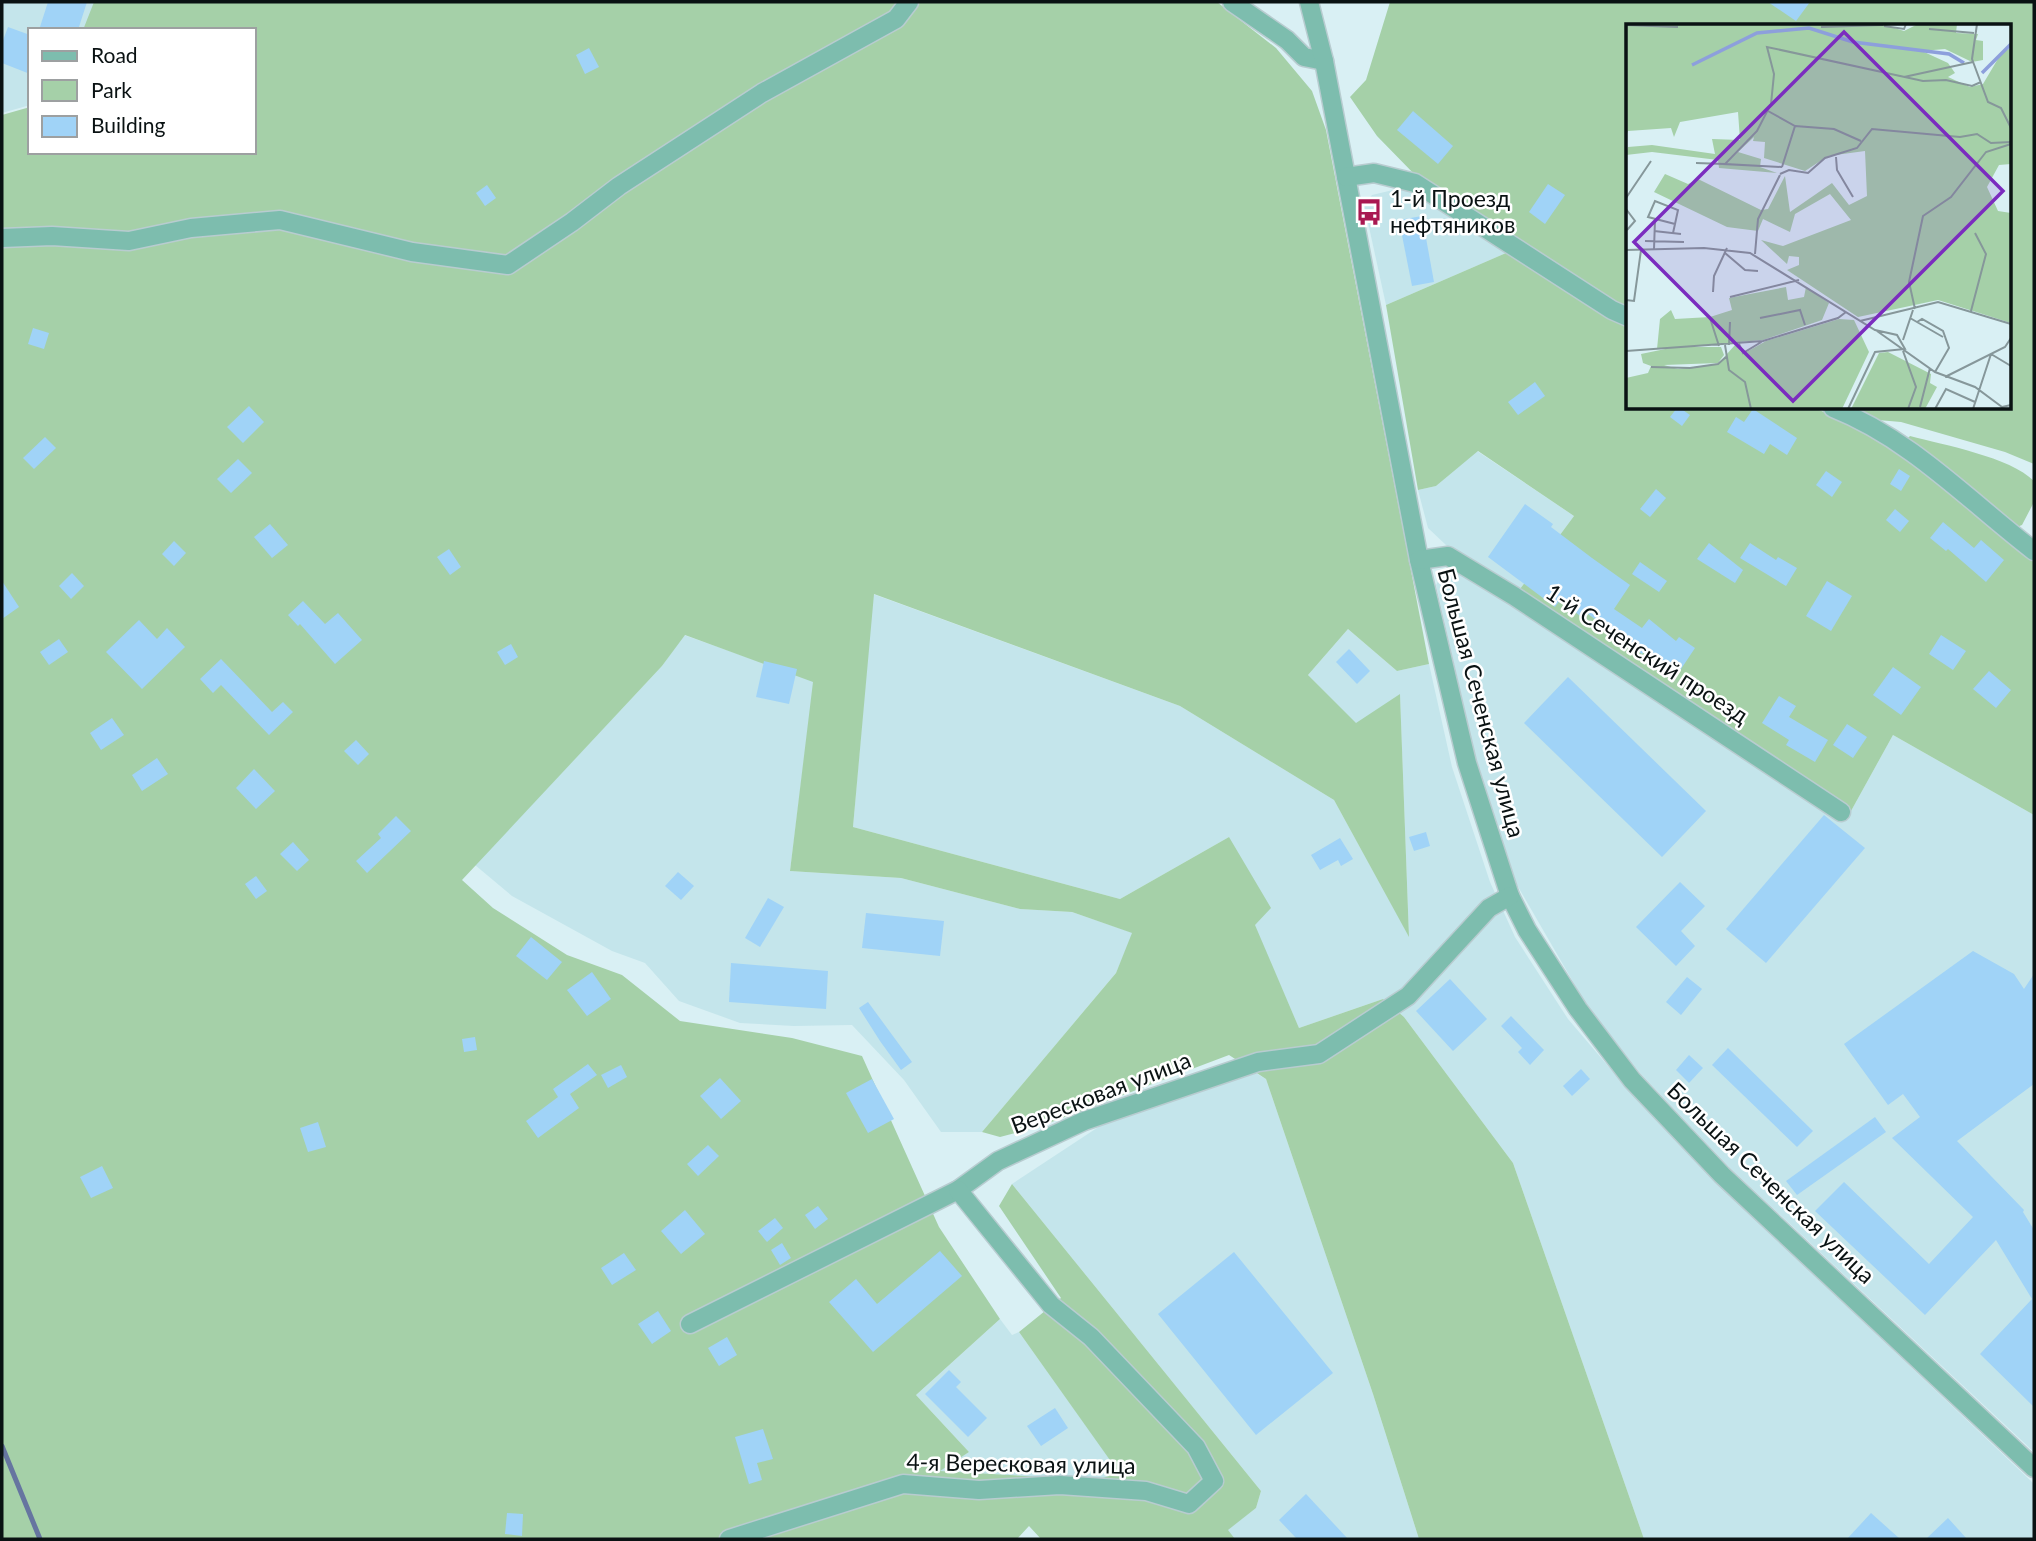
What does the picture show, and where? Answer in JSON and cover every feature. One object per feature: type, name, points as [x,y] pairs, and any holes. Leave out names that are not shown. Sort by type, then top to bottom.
[{"type":"street","points":[[2,238],[52,236],[129,241],[191,228],[280,220],[412,253],[508,265],[619,186],[762,93],[897,19],[909,2]]},
{"type":"street","points":[[1232,2],[1287,40],[1304,57],[1324,61]]},
{"type":"street","name":"Большая Сеченская улица","points":[[1309,2],[1324,61],[1419,560],[1466,763],[1510,896],[1527,929],[1578,1009],[1632,1080],[1722,1175],[2034,1468]]},
{"type":"street","points":[[1346,177],[1374,173],[1415,183],[1612,310],[1626,316]]},
{"type":"street","points":[[1837,410],[1894,438],[2034,551]]},
{"type":"street","name":"1-й Сеченский проезд","points":[[1419,560],[1448,556],[1514,596],[1842,812]]},
{"type":"street","name":"Вересковая улица","points":[[690,1324],[958,1190],[998,1161],[1084,1121],[1258,1062],[1319,1054],[1408,996],[1489,908],[1510,896]]},
{"type":"street","name":"4-я Вересковая улица","points":[[729,1539],[903,1484],[979,1490],[1060,1485],[1146,1491],[1189,1504],[1214,1481],[1196,1447],[1091,1337],[1051,1305],[958,1190]]},
{"type":"shaded area","points":[[2,2],[97,2],[87,28],[28,28],[28,106],[2,113]]},
{"type":"shaded area","points":[[1393,190],[1414,191],[1506,253],[1386,305],[1364,204],[1372,195]]},
{"type":"shaded area","points":[[1477,451],[1574,516],[1520,589],[1446,545],[1428,528],[1418,490],[1436,486]]},
{"type":"shaded area","points":[[1453,569],[1510,599],[1846,820],[1893,735],[2034,815],[2034,1452],[1730,1168],[1640,1073],[1587,1006],[1517,885],[1475,755],[1436,585],[1443,573]]},
{"type":"shaded area","points":[[873,594],[1180,706],[1334,800],[1409,936],[1400,695],[1356,724],[1308,675],[1348,629],[1397,671],[1429,664],[1452,767],[1490,882],[1515,937],[1568,1019],[1620,1080],[1715,1181],[2032,1482],[2034,1539],[1644,1539],[1513,1163],[1404,1017],[1383,999],[1299,1028],[1254,925],[1229,837],[1120,899],[853,827]]},
{"type":"shaded area","points":[[684,635],[814,681],[790,871],[901,878],[1020,909],[1072,912],[1133,933],[1116,973],[982,1132],[941,1132],[904,1080],[852,1025],[740,1023],[679,1001],[645,963],[612,951],[512,896],[475,865],[662,666]]},
{"type":"shaded area","points":[[1254,1072],[1266,1079],[1373,1394],[1419,1539],[1235,1539],[1227,1530],[1256,1508],[1261,1491],[1012,1184],[1106,1122]]},
{"type":"shaded area","points":[[1000,1319],[1012,1335],[1019,1332],[1112,1462],[1109,1476],[1096,1480],[939,1471],[969,1452],[916,1395]]},
{"type":"green space","points":[[94,2],[1217,2],[1276,48],[1312,91],[1326,130],[1429,664],[1397,671],[1348,629],[1308,675],[1356,723],[1400,694],[1409,937],[1334,800],[1180,706],[874,594],[853,827],[1120,899],[1229,837],[1271,908],[1255,925],[1299,1028],[1383,999],[1404,1017],[1513,1163],[1644,1539],[1419,1539],[1373,1394],[1266,1079],[1229,1055],[1041,1126],[1000,1137],[982,1132],[1116,973],[1132,933],[1072,912],[1020,909],[901,878],[790,871],[813,682],[685,635],[662,666],[462,880],[493,908],[567,955],[622,975],[680,1021],[792,1038],[862,1056],[939,1227],[1000,1319],[916,1395],[969,1452],[940,1471],[1096,1480],[1109,1476],[1112,1463],[1019,1332],[1061,1298],[999,1206],[1012,1184],[1261,1491],[1256,1508],[1228,1530],[1235,1539],[1041,1539],[1029,1526],[1017,1539],[2,1539],[2,115],[28,108],[28,154],[256,154],[256,28],[84,28]]},
{"type":"green space","points":[[1390,2],[2034,2],[2034,464],[2005,452],[1901,422],[1878,420],[1858,410],[2011,410],[2011,24],[1626,24],[1626,308],[1418,178],[1377,136],[1350,97],[1366,80]]},
{"type":"green space","points":[[1506,253],[1626,324],[1626,410],[1819,410],[1890,443],[2034,560],[2034,815],[1893,735],[1851,811],[1520,589],[1574,516],[1478,451],[1436,486],[1418,490],[1386,305]]},
{"type":"green space","points":[[1910,436],[1993,459],[2009,465],[2034,481],[2034,502],[2022,525],[2017,527],[1907,439]]},
{"type":"building","points":[[48,2],[87,2],[79,28],[40,28]]},
{"type":"building","points":[[1768,2],[1810,2],[1796,21]]},
{"type":"building","points":[[8,27],[28,34],[28,73],[2,63],[2,43]]},
{"type":"building","points":[[589,48],[599,67],[585,74],[576,55]]},
{"type":"building","points":[[1413,111],[1453,146],[1438,164],[1397,130]]},
{"type":"building","points":[[1548,184],[1565,195],[1545,224],[1529,212]]},
{"type":"building","points":[[487,185],[496,198],[485,206],[476,193]]},
{"type":"building","points":[[1422,216],[1434,282],[1412,286],[1399,220]]},
{"type":"building","points":[[33,328],[49,333],[44,349],[28,344]]},
{"type":"building","points":[[1535,382],[1545,396],[1518,415],[1508,402]]},
{"type":"building","points":[[249,406],[264,422],[243,443],[227,427]]},
{"type":"building","points":[[1675,410],[1683,410],[1690,415],[1682,426],[1670,417]]},
{"type":"building","points":[[1755,410],[1797,438],[1787,455],[1770,444],[1764,454],[1727,432],[1736,417],[1744,422]]},
{"type":"building","points":[[45,437],[56,448],[34,469],[23,458]]},
{"type":"building","points":[[238,459],[252,473],[231,493],[217,479]]},
{"type":"building","points":[[1899,469],[1910,476],[1901,491],[1890,484]]},
{"type":"building","points":[[1826,471],[1842,482],[1832,497],[1816,485]]},
{"type":"building","points":[[1656,489],[1666,498],[1650,517],[1640,509]]},
{"type":"building","points":[[1525,504],[1553,524],[1551,527],[1630,585],[1614,609],[1642,628],[1649,619],[1676,641],[1679,637],[1695,648],[1679,672],[1646,650],[1642,654],[1588,614],[1584,619],[1560,600],[1555,607],[1488,557]]},
{"type":"building","points":[[1895,509],[1909,521],[1900,532],[1886,520]]},
{"type":"building","points":[[1943,522],[1974,548],[1981,540],[2004,560],[1986,582],[1948,549],[1946,551],[1930,538]]},
{"type":"building","points":[[270,524],[288,545],[272,558],[254,537]]},
{"type":"building","points":[[174,541],[186,553],[174,566],[162,554]]},
{"type":"building","points":[[1709,543],[1743,570],[1735,583],[1697,559]]},
{"type":"building","points":[[1750,543],[1776,560],[1778,557],[1797,568],[1786,586],[1740,558]]},
{"type":"building","points":[[449,549],[461,567],[450,575],[437,557]]},
{"type":"building","points":[[1640,562],[1667,581],[1659,592],[1632,574]]},
{"type":"building","points":[[72,573],[84,586],[71,599],[59,586]]},
{"type":"building","points":[[2,581],[19,607],[2,619]]},
{"type":"building","points":[[1827,581],[1852,596],[1831,631],[1806,616]]},
{"type":"building","points":[[303,601],[325,624],[338,613],[362,640],[335,664],[300,624],[298,626],[288,615]]},
{"type":"building","points":[[139,620],[157,639],[167,628],[185,647],[142,689],[106,652]]},
{"type":"building","points":[[1941,635],[1966,651],[1953,670],[1929,654]]},
{"type":"building","points":[[59,639],[68,652],[49,665],[40,652]]},
{"type":"building","points":[[511,644],[518,657],[505,665],[497,652]]},
{"type":"building","points":[[1349,649],[1370,671],[1357,684],[1336,662]]},
{"type":"building","points":[[221,659],[272,712],[283,702],[293,712],[269,735],[221,685],[213,693],[200,679]]},
{"type":"building","points":[[764,661],[797,669],[789,704],[756,697]]},
{"type":"building","points":[[1893,667],[1921,687],[1901,715],[1873,695]]},
{"type":"building","points":[[1989,671],[2011,690],[1996,708],[1973,689]]},
{"type":"building","points":[[1568,677],[1706,811],[1662,857],[1524,723]]},
{"type":"building","points":[[1779,696],[1796,706],[1789,717],[1828,740],[1815,762],[1786,745],[1789,740],[1762,723]]},
{"type":"building","points":[[112,718],[124,735],[101,750],[90,733]]},
{"type":"building","points":[[1847,724],[1867,737],[1853,758],[1833,745]]},
{"type":"building","points":[[356,740],[369,754],[358,765],[344,751]]},
{"type":"building","points":[[157,758],[168,774],[142,791],[132,775]]},
{"type":"building","points":[[254,769],[275,791],[256,809],[236,788]]},
{"type":"building","points":[[1824,815],[1865,848],[1766,963],[1726,929]]},
{"type":"building","points":[[396,816],[411,831],[367,873],[356,861],[381,838],[378,834]]},
{"type":"building","points":[[1426,832],[1430,846],[1414,851],[1409,837]]},
{"type":"building","points":[[1340,838],[1353,859],[1341,866],[1338,860],[1320,870],[1311,855]]},
{"type":"building","points":[[293,842],[309,860],[297,871],[280,854]]},
{"type":"building","points":[[678,872],[694,886],[681,900],[665,886]]},
{"type":"building","points":[[256,876],[267,891],[256,899],[245,884]]},
{"type":"building","points":[[1680,882],[1705,906],[1681,931],[1695,946],[1676,966],[1636,927]]},
{"type":"building","points":[[768,898],[784,907],[760,947],[745,938]]},
{"type":"building","points":[[866,913],[944,921],[940,956],[862,948]]},
{"type":"building","points":[[531,937],[562,962],[547,980],[516,956]]},
{"type":"building","points":[[1973,951],[2014,974],[2024,989],[2034,974],[2034,1084],[1957,1141],[2024,1210],[2034,1230],[2034,1407],[1980,1354],[2032,1299],[1996,1240],[1925,1315],[1815,1211],[1844,1182],[1929,1264],[1973,1217],[1892,1138],[1920,1117],[1903,1094],[1888,1105],[1844,1044]]},
{"type":"building","points":[[731,963],[828,971],[826,1009],[729,1002]]},
{"type":"building","points":[[592,972],[611,999],[587,1016],[567,990]]},
{"type":"building","points":[[1687,977],[1702,989],[1681,1015],[1666,1002]]},
{"type":"building","points":[[1450,979],[1487,1019],[1453,1051],[1416,1011]]},
{"type":"building","points":[[868,1002],[912,1062],[901,1070],[859,1008]]},
{"type":"building","points":[[1511,1016],[1544,1050],[1530,1065],[1518,1052],[1522,1048],[1501,1026]]},
{"type":"building","points":[[475,1037],[477,1050],[464,1052],[462,1039]]},
{"type":"building","points":[[1728,1048],[1813,1131],[1797,1147],[1712,1065]]},
{"type":"building","points":[[1689,1055],[1703,1068],[1689,1083],[1676,1070]]},
{"type":"building","points":[[588,1064],[597,1075],[570,1094],[579,1108],[538,1138],[526,1121],[558,1097],[553,1089]]},
{"type":"building","points":[[621,1065],[627,1077],[608,1088],[601,1075]]},
{"type":"building","points":[[1581,1069],[1590,1079],[1572,1096],[1563,1086]]},
{"type":"building","points":[[720,1078],[741,1101],[721,1119],[700,1096]]},
{"type":"building","points":[[872,1079],[894,1119],[868,1133],[846,1093]]},
{"type":"building","points":[[1875,1117],[1886,1132],[1797,1195],[1786,1181]]},
{"type":"building","points":[[318,1122],[326,1147],[308,1152],[300,1128]]},
{"type":"building","points":[[708,1145],[719,1156],[698,1176],[687,1164]]},
{"type":"building","points":[[102,1166],[113,1188],[91,1198],[80,1177]]},
{"type":"building","points":[[818,1206],[828,1219],[815,1229],[805,1215]]},
{"type":"building","points":[[685,1210],[705,1234],[681,1254],[661,1231]]},
{"type":"building","points":[[775,1218],[783,1228],[767,1242],[758,1231]]},
{"type":"building","points":[[782,1243],[791,1258],[780,1265],[771,1250]]},
{"type":"building","points":[[940,1251],[962,1276],[873,1352],[829,1302],[856,1279],[877,1304]]},
{"type":"building","points":[[1234,1252],[1333,1373],[1256,1435],[1158,1314]]},
{"type":"building","points":[[624,1253],[636,1270],[612,1285],[601,1268]]},
{"type":"building","points":[[658,1311],[671,1331],[652,1344],[638,1324]]},
{"type":"building","points":[[727,1337],[737,1355],[719,1366],[708,1348]]},
{"type":"building","points":[[949,1370],[961,1382],[956,1387],[987,1418],[968,1437],[925,1394]]},
{"type":"building","points":[[1055,1408],[1068,1428],[1041,1446],[1027,1426]]},
{"type":"building","points":[[763,1429],[773,1459],[757,1463],[762,1480],[749,1484],[735,1437]]},
{"type":"building","points":[[1306,1494],[1348,1539],[1297,1539],[1279,1520]]},
{"type":"building","points":[[507,1513],[523,1514],[522,1536],[505,1534]]},
{"type":"building","points":[[1871,1513],[1900,1539],[1847,1539]]},
{"type":"building","points":[[1948,1518],[1967,1539],[1926,1539]]},
{"type":"waterway","points":[[2,1446],[40,1539]]},
{"type":"place","name":"1-й Проезд нефтяников","points":[[1369,212]]}]
